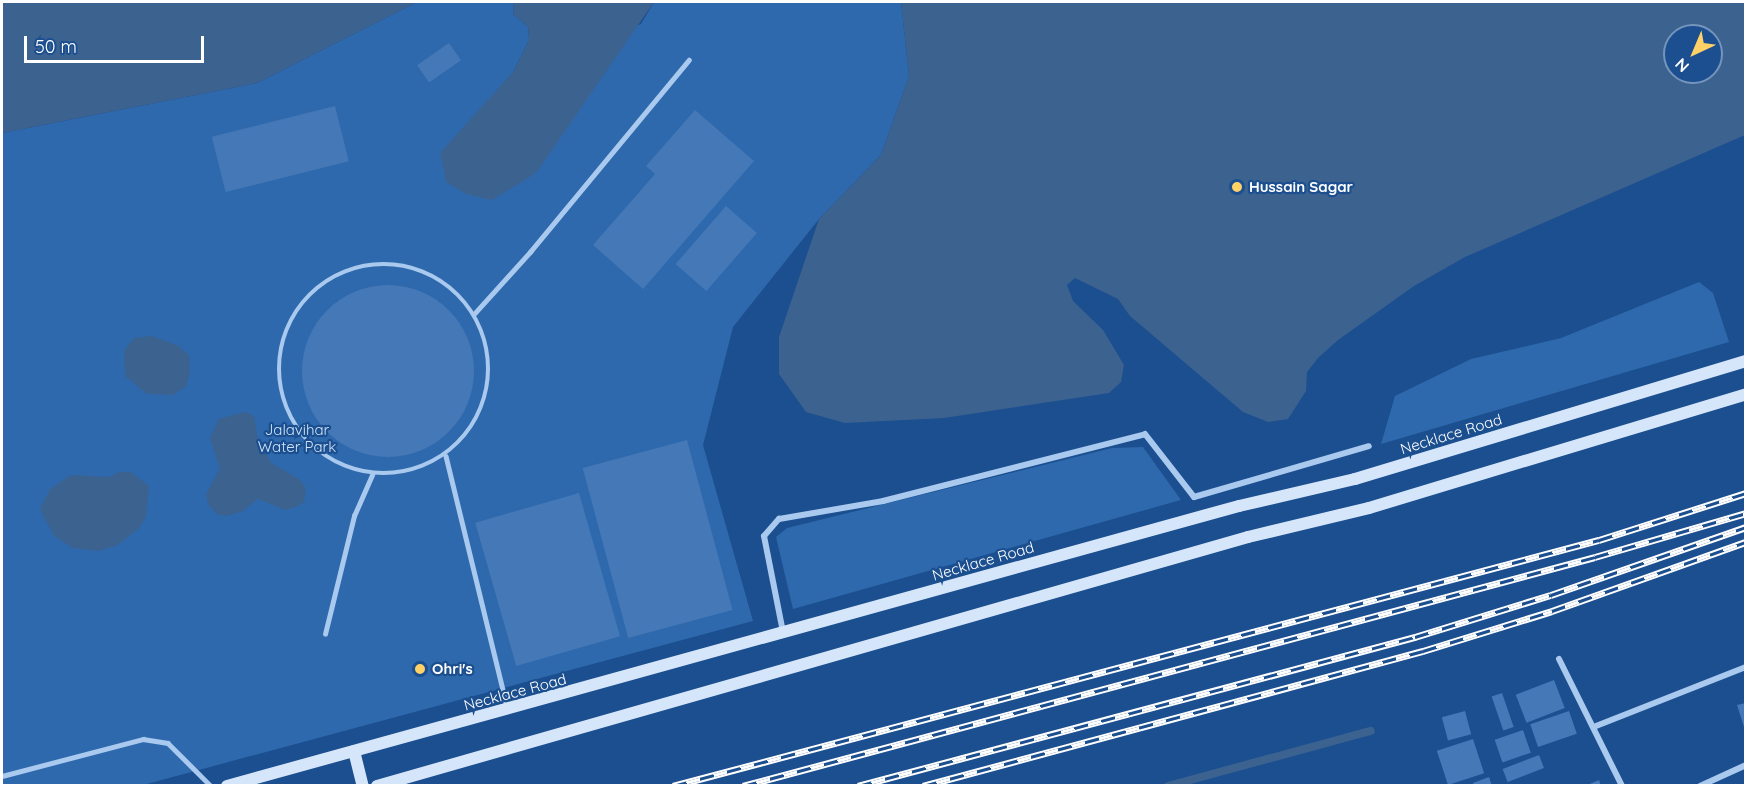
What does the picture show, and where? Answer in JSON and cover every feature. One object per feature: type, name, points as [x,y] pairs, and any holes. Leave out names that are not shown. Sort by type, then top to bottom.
[{"type":"main road","name":"Necklace Road","points":[[227,786],[268,780],[354,751],[784,634],[1239,506],[1355,479],[1746,361]]},
{"type":"main road","points":[[377,786],[1248,537],[1369,508],[1746,394]]},
{"type":"main road","points":[[354,751],[363,786]]},
{"type":"street","points":[[784,634],[764,536],[779,519],[883,501],[1145,434],[1194,497],[1369,446]]},
{"type":"street","points":[[1559,659],[1596,726],[1622,786]]},
{"type":"street","points":[[1596,726],[1746,667]]},
{"type":"street","points":[[1700,786],[1746,765]]},
{"type":"lane","points":[[474,314],[530,252],[689,60]]},
{"type":"lane","points":[[375,264],[414,267],[448,285],[474,314],[487,343],[488,386],[484,406],[469,434],[446,456],[411,472],[372,475],[335,463],[304,439],[285,406],[278,367],[286,329],[306,297],[338,274],[375,264]]},
{"type":"lane","points":[[446,456],[508,710]]},
{"type":"lane","points":[[325,634],[354,516],[372,475]]},
{"type":"lane","points":[[2,776],[143,739],[168,743],[211,786]]},
{"type":"green space","name":"Jalavihar Water Park","points":[[417,2],[514,2],[513,14],[528,27],[529,40],[513,72],[641,24],[654,2],[901,2],[909,76],[881,155],[819,219],[733,327],[703,445],[753,621],[143,785],[2,786],[2,133],[257,83]]},
{"type":"green space","points":[[1699,282],[1713,293],[1729,342],[1381,444],[1395,396],[1471,359],[1561,338]]},
{"type":"green space","points":[[1143,447],[1181,500],[793,609],[776,537],[787,528],[1112,448]]},
{"type":"shaded area","points":[[2,2],[417,2],[257,83],[2,133]]},
{"type":"shaded area","points":[[514,2],[654,2],[536,173],[492,200],[466,194],[446,182],[440,153],[513,72],[529,40],[528,27],[513,14]]},
{"type":"shaded area","name":"Hussain Sagar","points":[[901,2],[1745,2],[1745,135],[1465,257],[1414,286],[1338,340],[1318,358],[1307,372],[1306,391],[1288,419],[1268,422],[1243,412],[1130,316],[1118,299],[1075,278],[1067,285],[1073,301],[1103,330],[1124,365],[1121,382],[1109,393],[944,418],[845,423],[806,412],[779,374],[779,337],[819,219],[881,155],[909,76]]},
{"type":"shaded area","points":[[151,336],[177,345],[189,355],[190,372],[186,386],[173,395],[147,394],[125,376],[124,351],[134,338]]},
{"type":"shaded area","points":[[244,412],[254,416],[258,439],[271,463],[299,479],[306,488],[304,502],[296,507],[285,510],[258,499],[243,511],[226,516],[218,515],[208,504],[206,494],[220,469],[210,438],[219,419]]},
{"type":"shaded area","points":[[119,472],[131,472],[149,486],[146,517],[139,528],[118,545],[98,551],[73,548],[54,536],[40,509],[50,489],[71,475],[110,477]]},
{"type":"building","points":[[449,43],[461,60],[429,83],[417,65]]},
{"type":"building","points":[[335,106],[349,161],[226,192],[212,137]]},
{"type":"building","points":[[695,110],[754,161],[643,289],[593,245],[655,174],[646,166]]},
{"type":"building","points":[[726,206],[757,233],[706,291],[675,264]]},
{"type":"building","points":[[388,285],[421,292],[449,310],[467,338],[474,371],[467,404],[449,432],[421,450],[388,457],[355,450],[327,432],[309,404],[302,371],[309,338],[327,310],[355,292]]},
{"type":"building","points":[[687,440],[733,610],[628,638],[583,468]]},
{"type":"building","points":[[579,493],[620,636],[516,666],[475,523]]},
{"type":"building","points":[[1554,680],[1565,708],[1526,723],[1516,695]]},
{"type":"building","points":[[1502,693],[1514,727],[1503,731],[1492,697]]},
{"type":"building","points":[[1746,703],[1746,730],[1745,730],[1737,705]]},
{"type":"building","points":[[1465,711],[1471,734],[1448,740],[1442,717]]},
{"type":"building","points":[[1569,711],[1577,734],[1538,747],[1530,724]]},
{"type":"building","points":[[1523,730],[1531,753],[1502,762],[1495,740]]},
{"type":"building","points":[[1473,739],[1484,773],[1448,785],[1437,751]]},
{"type":"building","points":[[1539,755],[1544,768],[1508,782],[1503,769]]},
{"type":"building","points":[[1489,777],[1492,786],[1474,786],[1473,783]]},
{"type":"building","points":[[1599,780],[1601,786],[1585,786]]},
{"type":"waterway","points":[[1168,786],[1371,731]]},
{"type":"railway","points":[[673,786],[1599,540],[1746,493]]},
{"type":"railway","points":[[743,786],[1595,557],[1746,513]]},
{"type":"railway","points":[[858,786],[1415,637],[1551,595],[1746,527]]},
{"type":"railway","points":[[923,786],[1423,651],[1552,611],[1746,542]]},
{"type":"place","name":"Hussain Sagar","points":[[1237,187]]},
{"type":"place","name":"Ohri's","points":[[420,669]]}]
